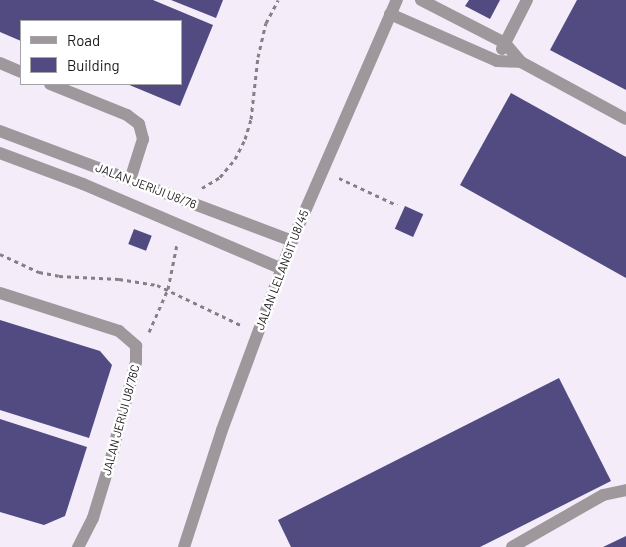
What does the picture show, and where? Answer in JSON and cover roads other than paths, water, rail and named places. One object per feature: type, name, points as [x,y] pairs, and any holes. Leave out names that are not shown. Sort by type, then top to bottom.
[{"type":"street","name":"JALAN LELANGIT U8/45","points":[[184,547],[258,332],[292,240],[397,0]]},
{"type":"street","points":[[421,0],[505,43],[521,62],[626,119]]},
{"type":"street","points":[[497,61],[527,0]]},
{"type":"street","points":[[390,14],[497,61],[521,62]]},
{"type":"street","points":[[0,63],[20,72]]},
{"type":"street","points":[[53,85],[128,115],[139,124],[143,139],[130,180]]},
{"type":"street","name":"JALAN JERIJI U8/76","points":[[0,131],[292,240]]},
{"type":"street","name":"JALAN JERIJI U8/76","points":[[0,153],[282,269]]},
{"type":"street","name":"JALAN JERIJI U8/76C","points":[[0,293],[119,331],[131,340],[138,354],[94,518],[78,547]]},
{"type":"street","points":[[512,547],[603,495],[626,490]]}]
